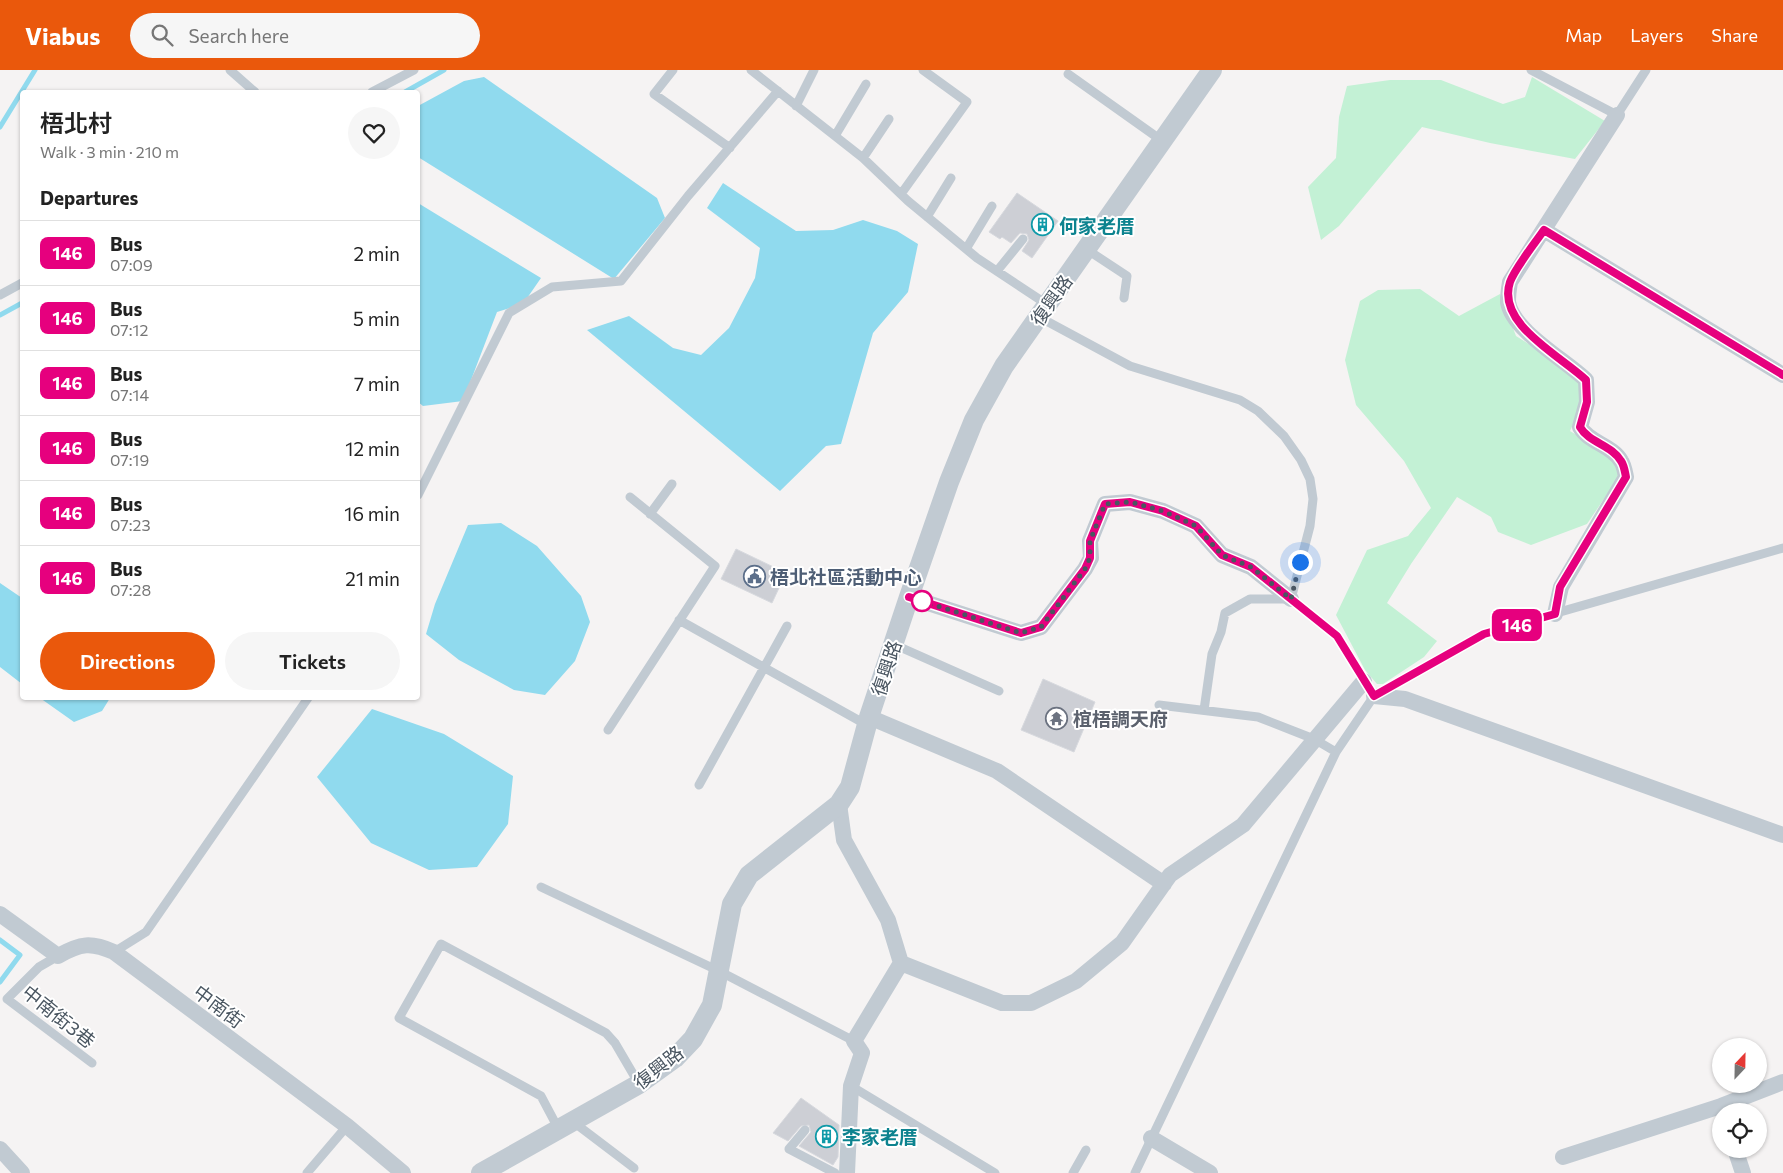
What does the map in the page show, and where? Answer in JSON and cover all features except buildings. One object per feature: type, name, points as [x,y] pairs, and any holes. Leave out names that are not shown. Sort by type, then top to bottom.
[{"type":"street","name":"復興路","points":[[481,1173],[639,1084],[675,1058],[692,1039],[712,1005],[732,904],[750,875],[839,804],[850,787],[868,721],[893,644],[974,420],[1004,366],[1212,70]]},
{"type":"street","points":[[1555,614],[1560,587],[1626,477],[1621,460],[1610,449],[1584,434],[1580,427],[1587,402],[1586,380],[1568,363],[1533,338],[1514,317],[1508,302],[1510,282],[1617,116]]},
{"type":"street","points":[[1544,230],[1783,375]]},
{"type":"street","points":[[909,597],[1021,633],[1041,627],[1085,569],[1090,558],[1090,541],[1105,504],[1130,502],[1163,511],[1196,526],[1222,555],[1251,567],[1291,599]]},
{"type":"street","points":[[901,963],[1002,1003],[1032,1003],[1076,981],[1122,943],[1170,875],[1243,825],[1364,681]]},
{"type":"street","points":[[1374,696],[1405,699],[1783,835]]},
{"type":"street","points":[[868,721],[997,772],[1164,884]]},
{"type":"street","points":[[839,804],[844,840],[888,920],[901,963],[854,1041],[862,1053],[851,1086],[847,1173]]},
{"type":"street","points":[[0,914],[58,956]]},
{"type":"street","name":"中南街","points":[[58,956],[67,950],[94,944],[114,952],[347,1126],[403,1173]]},
{"type":"street","points":[[1734,1103],[1783,1082]]},
{"type":"street","points":[[1563,1158],[1712,1111]]},
{"type":"street","points":[[1151,1138],[1210,1173]]},
{"type":"street","points":[[0,1150],[22,1173]]},
{"type":"street","points":[[1738,1158],[1743,1173]]},
{"type":"lane","points":[[230,70],[253,90]]},
{"type":"lane","points":[[376,90],[414,70]]},
{"type":"lane","points":[[673,70],[654,94],[730,148]]},
{"type":"lane","points":[[796,106],[814,70]]},
{"type":"lane","points":[[901,194],[967,102],[922,70]]},
{"type":"lane","points":[[1531,70],[1617,116],[1646,70]]},
{"type":"lane","points":[[756,71],[796,106],[863,158],[927,217],[966,249],[997,271],[1043,311],[1130,366],[1240,400],[1258,411],[1284,436],[1301,460],[1310,479],[1313,499],[1310,526],[1291,599]]},
{"type":"lane","points":[[1068,74],[1161,140]]},
{"type":"lane","points":[[835,136],[866,84]]},
{"type":"lane","points":[[420,491],[509,313],[552,287],[621,281],[688,196],[778,91]]},
{"type":"lane","points":[[863,158],[890,119]]},
{"type":"lane","points":[[927,217],[951,178]]},
{"type":"lane","points":[[966,249],[992,206]]},
{"type":"lane","points":[[997,271],[1023,239]]},
{"type":"lane","points":[[1086,249],[1127,276],[1124,298]]},
{"type":"lane","points":[[0,295],[20,284]]},
{"type":"lane","points":[[650,514],[672,484]]},
{"type":"lane","points":[[608,730],[715,566],[630,497]]},
{"type":"lane","points":[[1135,1173],[1336,752],[1374,696],[1484,634],[1783,548]]},
{"type":"lane","points":[[1204,710],[1212,654],[1221,632],[1225,614],[1250,599],[1291,599],[1337,636],[1374,696]]},
{"type":"lane","points":[[679,620],[868,721]]},
{"type":"lane","points":[[700,785],[766,668],[787,626]]},
{"type":"lane","points":[[893,644],[999,691]]},
{"type":"lane","points":[[114,952],[146,932],[307,700]]},
{"type":"lane","points":[[1159,705],[1258,717],[1314,739],[1336,752]]},
{"type":"lane","points":[[541,887],[719,971],[854,1041]]},
{"type":"lane","points":[[634,1168],[566,1126],[541,1096],[399,1018],[441,944],[606,1032],[615,1043],[639,1084]]},
{"type":"lane","name":"中南街3巷","points":[[58,956],[39,967],[7,999],[92,1063]]},
{"type":"lane","points":[[851,1086],[995,1173]]},
{"type":"lane","points":[[308,1173],[347,1126]]},
{"type":"lane","points":[[805,1130],[789,1149],[835,1173]]},
{"type":"lane","points":[[1073,1173],[1086,1150]]},
{"type":"green space","points":[[1532,77],[1605,121],[1575,159],[1490,143],[1422,127],[1339,226],[1321,240],[1308,187],[1336,158],[1339,117],[1347,86],[1390,80],[1441,80],[1503,104],[1525,97]]},
{"type":"green space","points":[[1420,289],[1459,316],[1500,294],[1516,336],[1571,371],[1581,384],[1584,401],[1570,431],[1619,461],[1620,475],[1587,524],[1531,545],[1498,532],[1491,517],[1457,497],[1387,603],[1437,641],[1424,657],[1383,684],[1377,684],[1365,670],[1336,615],[1367,550],[1408,536],[1431,508],[1404,461],[1356,405],[1345,360],[1360,301],[1378,290]]},
{"type":"water","points":[[484,77],[657,198],[665,218],[614,279],[420,158],[420,105],[464,81]]},
{"type":"water","points":[[723,183],[796,231],[833,230],[863,220],[897,231],[918,244],[908,292],[873,333],[841,444],[826,446],[780,491],[587,330],[629,316],[673,348],[701,355],[729,328],[755,278],[760,248],[707,208]]},
{"type":"water","points":[[420,204],[541,278],[523,304],[497,312],[463,401],[423,406],[420,404]]},
{"type":"water","points":[[501,523],[537,546],[581,596],[590,622],[575,661],[545,695],[514,690],[459,660],[426,634],[435,604],[468,525]]},
{"type":"water","points":[[0,583],[20,597],[20,682],[0,667]]},
{"type":"water","points":[[43,700],[109,700],[102,711],[74,722]]},
{"type":"water","points":[[372,709],[444,734],[513,776],[508,824],[477,867],[429,870],[371,843],[317,777]]},
{"type":"waterway","points":[[23,90],[35,70]]},
{"type":"waterway","points":[[409,90],[444,70]]},
{"type":"waterway","points":[[0,127],[20,94]]},
{"type":"waterway","points":[[0,315],[20,304]]},
{"type":"waterway","points":[[0,940],[20,955],[0,982]]},
{"type":"bus line","name":"146","points":[[909,597],[1021,633],[1041,627],[1085,569],[1090,558],[1090,541],[1095,524],[1105,504],[1130,502],[1163,511],[1196,526],[1222,555],[1251,567],[1273,584],[1337,636],[1374,696],[1484,634],[1555,614],[1560,587],[1622,487],[1626,477],[1621,460],[1610,449],[1584,434],[1580,427],[1587,402],[1588,386],[1586,380],[1568,363],[1533,338],[1514,317],[1508,302],[1510,282],[1544,230],[1783,375]]},
{"type":"place","name":"何家老厝","points":[[1043,225]]},
{"type":"place","name":"梧北社區活動中心","points":[[754,576]]},
{"type":"place","name":"椬梧調天府","points":[[1057,718]]},
{"type":"place","name":"李家老厝","points":[[826,1136]]},
{"type":"route","points":[[922,601],[1021,633],[1041,627],[1085,569],[1090,558],[1090,541],[1095,524],[1105,504],[1130,502],[1163,511],[1196,526],[1222,555],[1251,567],[1291,599],[1300,562]]}]
